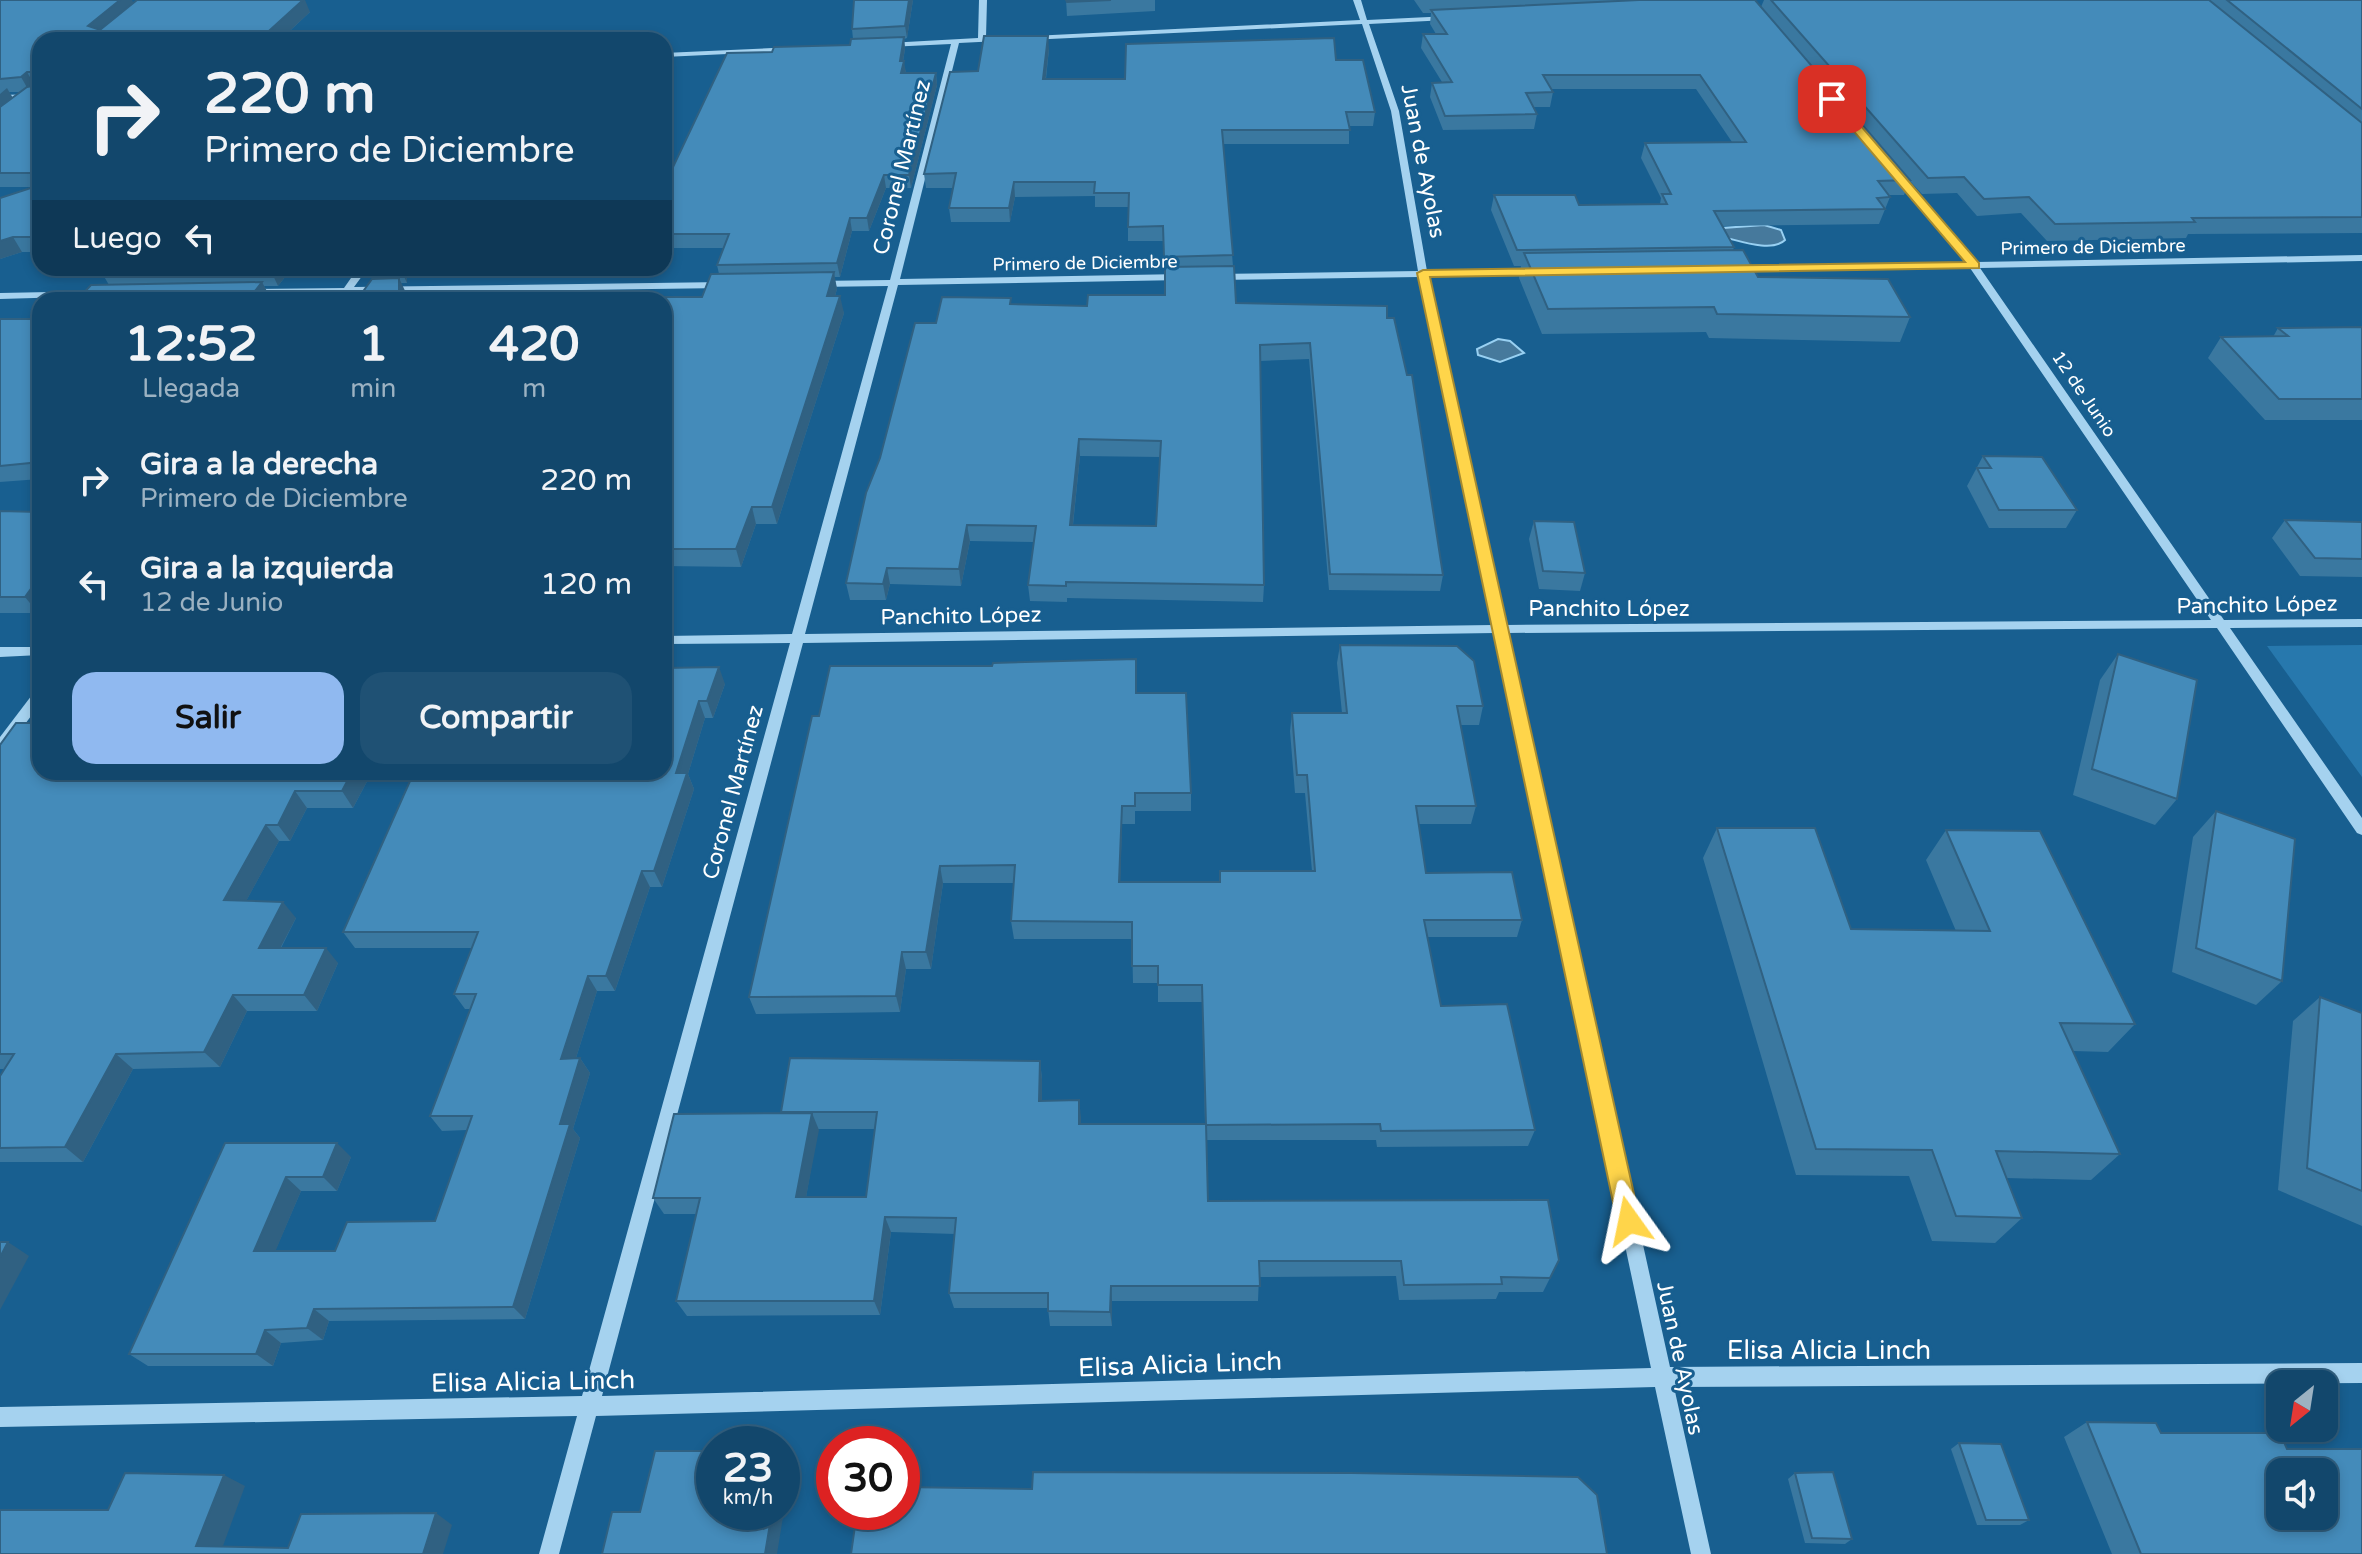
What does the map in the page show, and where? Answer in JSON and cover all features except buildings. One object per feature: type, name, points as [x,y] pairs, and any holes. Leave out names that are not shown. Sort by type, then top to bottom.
[{"type":"street","points":[[982,40],[983,0]]},
{"type":"street","name":"Juan de Ayolas","points":[[1357,0],[1395,111],[1423,273],[1701,1554]]},
{"type":"street","points":[[1028,38],[1459,17]]},
{"type":"street","points":[[879,45],[1013,39]]},
{"type":"street","name":"Coronel Martínez","points":[[549,1554],[894,282],[956,41]]},
{"type":"street","points":[[672,55],[802,49]]},
{"type":"street","points":[[0,97],[32,94]]},
{"type":"street","points":[[22,105],[32,98]]},
{"type":"street","name":"12 de Junio","points":[[1893,170],[1974,266],[2362,829]]},
{"type":"street","name":"Primero de Diciembre","points":[[1723,269],[2362,258]]},
{"type":"street","name":"Primero de Diciembre","points":[[1206,277],[1549,272]]},
{"type":"street","points":[[347,290],[357,276]]},
{"type":"street","name":"Primero de Diciembre","points":[[800,284],[1190,277]]},
{"type":"street","points":[[237,292],[738,285]]},
{"type":"street","points":[[0,296],[32,295]]},
{"type":"street","name":"Panchito López","points":[[672,640],[1501,629],[2362,623]]},
{"type":"street","points":[[0,652],[32,651]]},
{"type":"street","points":[[0,747],[32,705]]},
{"type":"street","name":"Elisa Alicia Linch","points":[[0,1417],[589,1406],[1662,1377],[2362,1373]]},
{"type":"shaded area","points":[[1764,225],[1781,230],[1785,240],[1766,246],[1749,244],[1727,238],[1723,228]]},
{"type":"shaded area","points":[[1498,339],[1510,341],[1524,353],[1500,362],[1478,355],[1477,349]]},
{"type":"shaded area","points":[[2362,645],[2362,777],[2267,646]]},
{"type":"route","points":[[1629,1221],[1423,273],[1974,266],[1832,99]]}]
